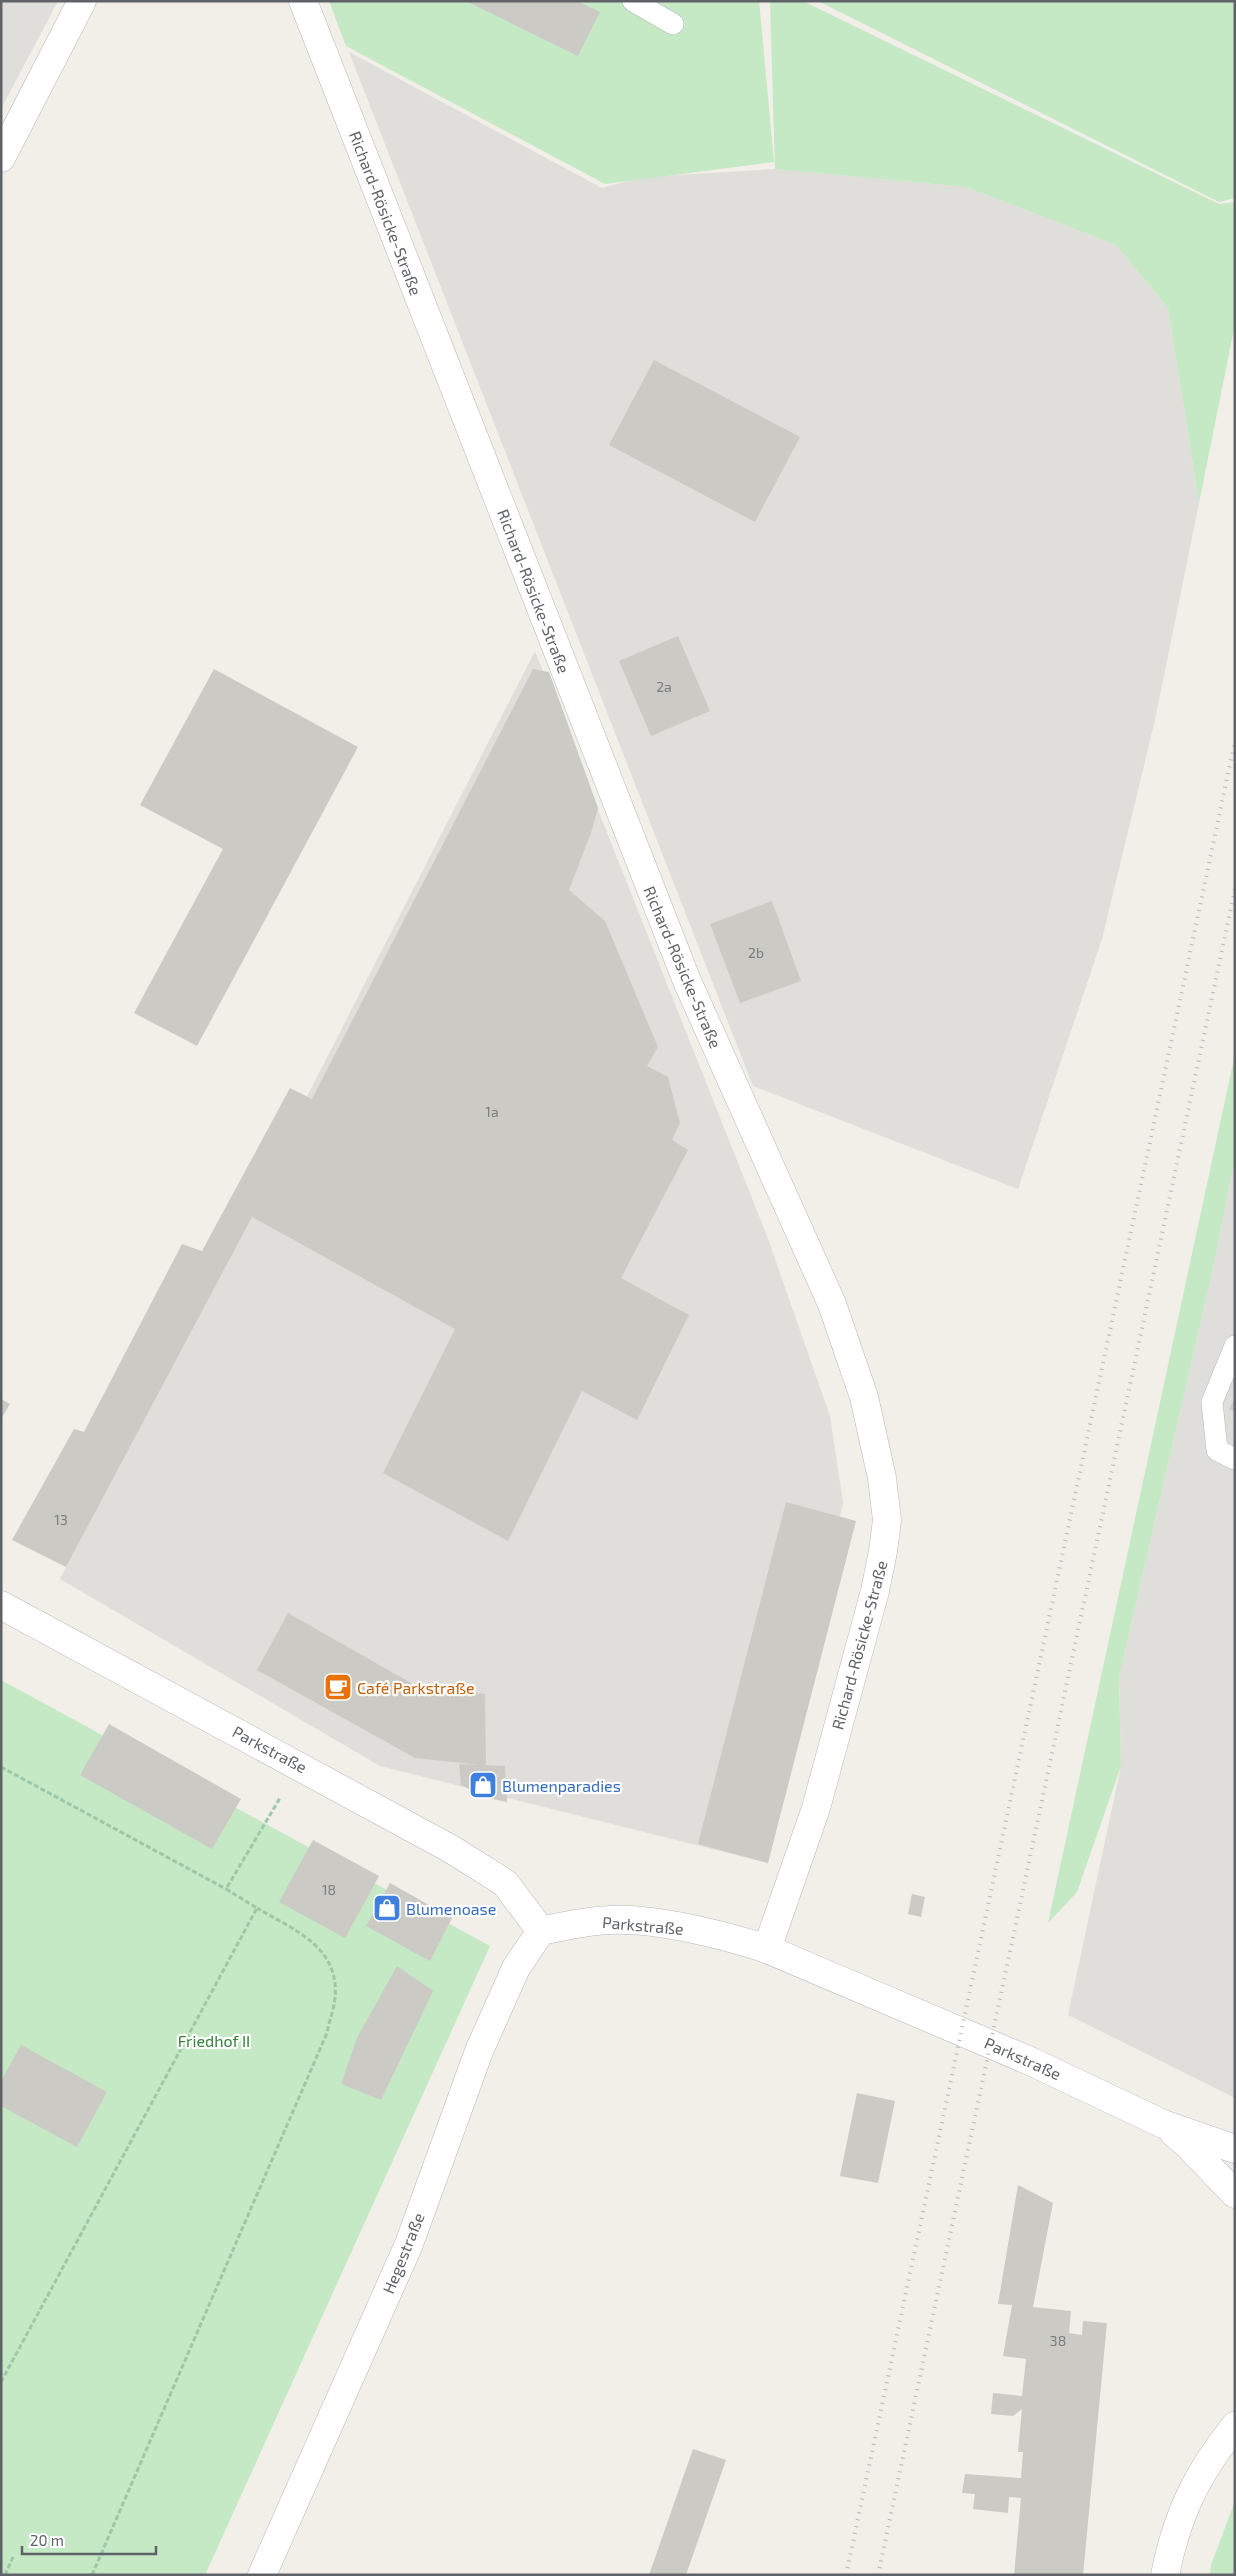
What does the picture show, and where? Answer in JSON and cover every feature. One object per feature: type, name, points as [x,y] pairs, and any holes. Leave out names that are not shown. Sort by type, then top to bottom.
[{"type":"street","points":[[1,158],[82,1]]},
{"type":"street","name":"Richard-Rösicke-Straße","points":[[303,1],[687,981],[832,1304],[864,1398],[882,1478],[886,1520],[883,1551],[875,1591],[816,1808],[767,1949]]},
{"type":"street","name":"Parkstraße","points":[[1,1605],[451,1849],[505,1883],[541,1931],[572,1924],[611,1920],[644,1922],[737,1939],[767,1949],[1038,2064],[1163,2124],[1235,2148]]},
{"type":"street","name":"Hegestraße","points":[[262,2575],[409,2244],[479,2051],[516,1968],[541,1931]]},
{"type":"street","name":"Parkstraße","points":[[1163,2124],[1187,2144],[1235,2194]]},
{"type":"street","points":[[1165,2575],[1175,2533],[1190,2492],[1214,2452],[1235,2426]]},
{"type":"lane","points":[[633,1],[673,24]]},
{"type":"lane","points":[[1235,1346],[1212,1402],[1217,1450],[1235,1459]]},
{"type":"path","points":[[226,1889],[299,1765]]},
{"type":"path","points":[[1,1767],[226,1889],[318,1946],[334,1971],[335,1998],[329,2024],[92,2575]]},
{"type":"path","points":[[1,2382],[257,1908]]},
{"type":"path","points":[[5,2575],[13,2557]]},
{"type":"shaded area","points":[[1,1],[58,1],[1,109]]},
{"type":"shaded area","points":[[349,52],[602,188],[643,177],[775,169],[966,187],[1116,245],[1168,308],[1199,503],[1155,720],[1102,939],[1018,1189],[753,1086]]},
{"type":"shaded area","points":[[535,651],[767,1236],[830,1416],[843,1502],[768,1863],[380,1766],[60,1579]]},
{"type":"shaded area","points":[[1235,1158],[1235,2098],[1068,2015],[1121,1766],[1119,1677],[1212,1273]]},
{"type":"green space","points":[[329,1],[759,1],[774,162],[605,184],[346,46]]},
{"type":"green space","points":[[770,1],[803,1],[1219,204],[1235,202],[1235,324],[1199,503],[1168,308],[1116,245],[966,187],[775,169]]},
{"type":"green space","points":[[818,1],[1235,1],[1235,198],[1219,202]]},
{"type":"green space","points":[[1235,1054],[1235,1158],[1212,1273],[1119,1677],[1121,1766],[1077,1892],[1048,1923]]},
{"type":"green space","name":"Friedhof II","points":[[1,1680],[490,1946],[205,2575],[1,2575]]},
{"type":"green space","points":[[1235,2501],[1235,2575],[1210,2575],[1211,2565]]},
{"type":"building","points":[[466,1],[577,1],[600,12],[578,56]]},
{"type":"building","points":[[654,360],[800,437],[755,522],[609,445]]},
{"type":"building","points":[[678,636],[710,711],[651,736],[619,661]]},
{"type":"building","points":[[214,669],[358,747],[197,1046],[134,1013],[223,849],[140,805]]},
{"type":"building","points":[[533,669],[549,672],[598,808],[591,833],[569,890],[605,921],[658,1047],[647,1066],[668,1077],[680,1123],[672,1140],[688,1150],[621,1278],[689,1315],[637,1420],[582,1391],[508,1541],[383,1473],[455,1329],[252,1217],[66,1567],[12,1540],[74,1429],[84,1432],[182,1244],[202,1251],[290,1088],[312,1099]]},
{"type":"building","points":[[772,901],[801,981],[740,1003],[710,924]]},
{"type":"building","points":[[1235,1398],[1235,1412],[1229,1409]]},
{"type":"building","points":[[1,1399],[10,1404],[1,1419]]},
{"type":"building","points":[[786,1502],[856,1521],[768,1863],[698,1844]]},
{"type":"building","points":[[288,1613],[418,1687],[485,1694],[486,1765],[505,1766],[507,1802],[487,1798],[461,1785],[459,1764],[481,1765],[415,1758],[257,1670]]},
{"type":"building","points":[[109,1724],[241,1799],[212,1849],[80,1775]]},
{"type":"building","points":[[313,1840],[379,1876],[345,1938],[279,1902]]},
{"type":"building","points":[[390,1883],[452,1918],[430,1961],[366,1926]]},
{"type":"building","points":[[912,1894],[925,1897],[921,1917],[908,1914]]},
{"type":"building","points":[[397,1966],[433,1991],[381,2100],[341,2084],[357,2038]]},
{"type":"building","points":[[21,2045],[107,2092],[77,2147],[1,2106],[1,2081]]},
{"type":"building","points":[[857,2093],[895,2101],[878,2183],[840,2176]]},
{"type":"building","points":[[1018,2185],[1053,2203],[1033,2307],[1071,2311],[1069,2333],[1082,2335],[1083,2321],[1107,2323],[1083,2575],[1014,2575],[1021,2498],[1009,2497],[1008,2513],[973,2509],[975,2494],[962,2493],[965,2474],[1021,2478],[1023,2452],[1018,2452],[1022,2409],[1013,2416],[991,2414],[993,2393],[1022,2396],[1026,2359],[1003,2356],[1012,2305],[998,2304]]},
{"type":"building","points":[[693,2449],[726,2460],[686,2575],[649,2575]]},
{"type":"railway","points":[[846,2575],[1235,741]]},
{"type":"railway","points":[[878,2575],[1235,889]]},
{"type":"place","name":"Café Parkstraße","points":[[338,1687]]},
{"type":"place","name":"Blumenparadies","points":[[483,1785]]},
{"type":"place","name":"Blumenoase","points":[[387,1908]]}]
